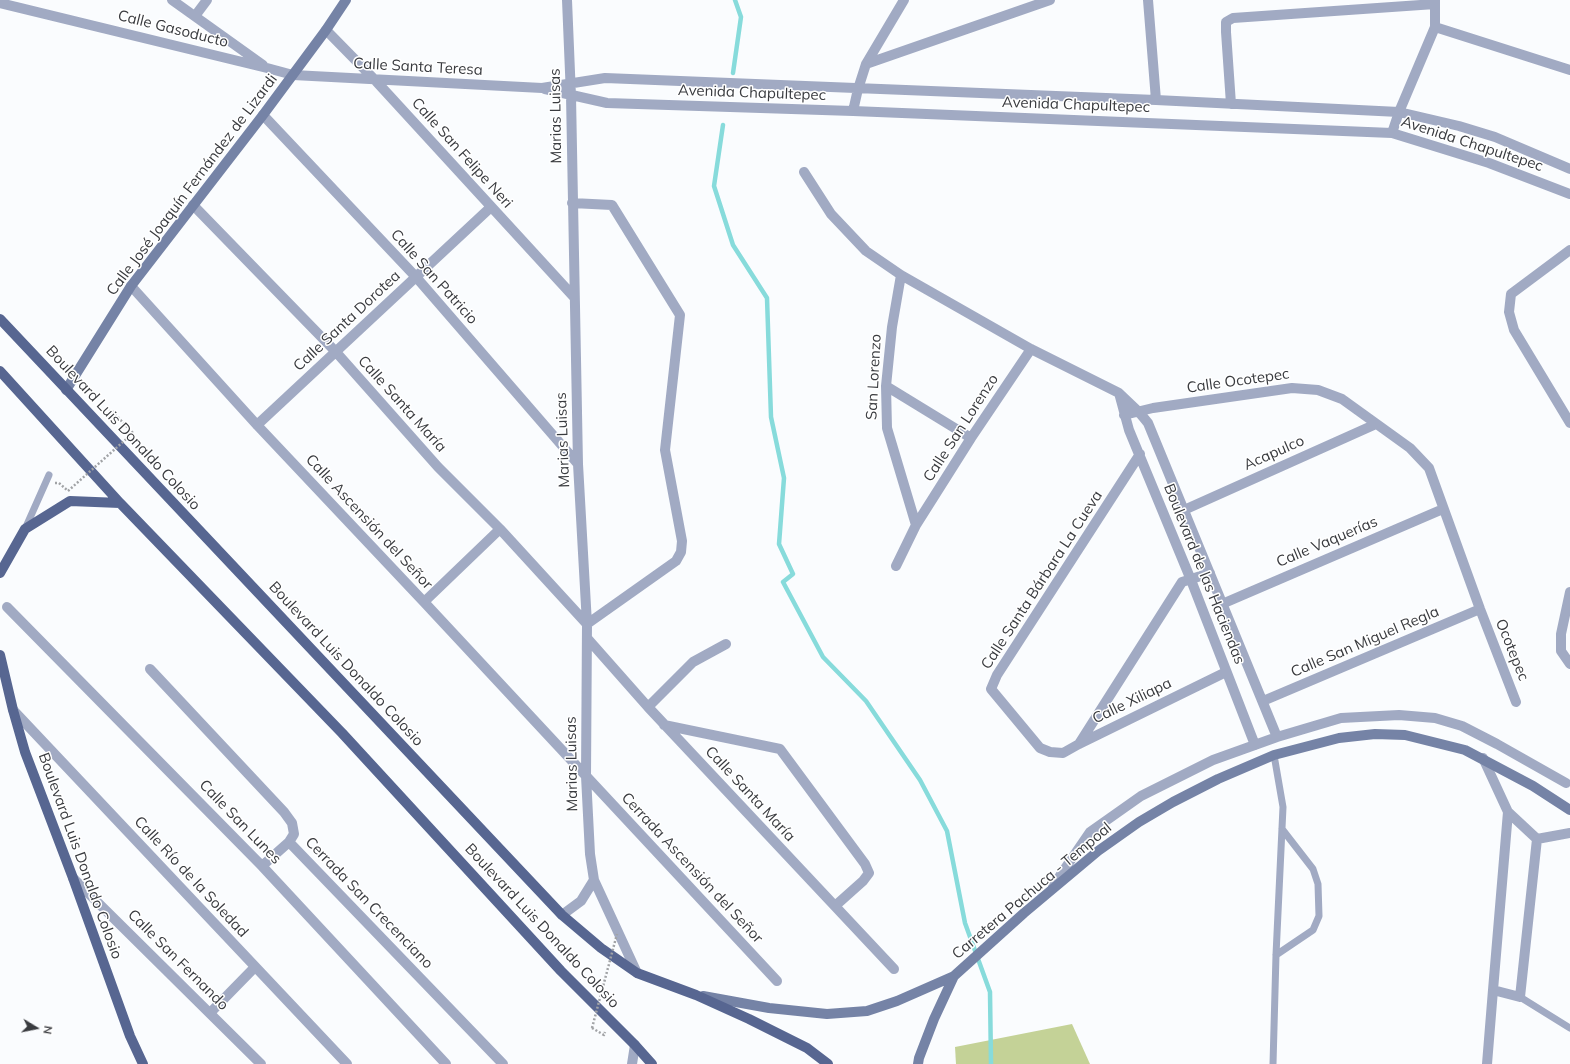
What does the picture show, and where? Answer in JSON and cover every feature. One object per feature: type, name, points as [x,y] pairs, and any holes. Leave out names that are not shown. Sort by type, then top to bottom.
[{"type":"main road","name":"Calle José Joaquín Fernández de Lizardi","points":[[66,390],[131,286],[293,76],[346,0]]},
{"type":"main road","name":"Boulevard Luis Donaldo Colosio","points":[[0,319],[562,915],[601,948],[637,973],[696,995],[807,1048],[828,1064]]},
{"type":"main road","name":"Boulevard Luis Donaldo Colosio","points":[[0,372],[120,503],[342,733],[561,971],[652,1064]]},
{"type":"main road","points":[[0,574],[25,530],[70,501],[120,503]]},
{"type":"main road","name":"Boulevard Luis Donaldo Colosio","points":[[0,655],[25,752],[73,878],[130,1036],[143,1064]]},
{"type":"main road","name":"Carretera Pachuca - Tempoal","points":[[696,995],[769,1008],[827,1014],[867,1011],[897,1001],[954,976],[1024,913],[1098,851],[1139,822],[1173,802],[1218,779],[1274,755],[1339,738],[1375,734],[1405,735],[1448,744],[1482,758],[1533,786],[1570,810]]},
{"type":"main road","name":"Carretera Pachuca - Tempoal","points":[[918,1064],[934,1019],[954,976]]},
{"type":"street","points":[[172,0],[267,68]]},
{"type":"street","points":[[195,16],[207,0]]},
{"type":"street","name":"Marias Luisas","points":[[567,0],[571,83],[572,203],[578,464],[587,624],[586,776],[590,854],[594,880],[637,973]]},
{"type":"street","points":[[853,111],[866,64],[904,0]]},
{"type":"street","points":[[866,64],[1050,0]]},
{"type":"street","points":[[1148,0],[1156,100]]},
{"type":"street","points":[[1231,104],[1226,22],[1232,18],[1435,2],[1434,27],[1399,112],[1392,133]]},
{"type":"street","name":"Calle Gasoducto","points":[[0,3],[267,68],[293,76]]},
{"type":"street","points":[[1434,27],[1570,70]]},
{"type":"street","name":"Calle San Felipe Neri","points":[[326,30],[375,80],[574,297]]},
{"type":"street","name":"Calle Santa Teresa","points":[[293,76],[542,88],[571,83]]},
{"type":"street","name":"Avenida Chapultepec","points":[[571,83],[606,78],[1156,100],[1399,112],[1459,126],[1495,137],[1570,169]]},
{"type":"street","name":"Calle Santa Teresa","points":[[542,88],[571,96]]},
{"type":"street","name":"Avenida Chapultepec","points":[[571,96],[607,103],[853,111],[1392,133],[1489,163],[1570,194]]},
{"type":"street","name":"Calle San Patricio","points":[[263,115],[416,278],[578,464]]},
{"type":"street","points":[[804,172],[831,214],[866,251],[901,275],[1031,349],[1119,393],[1139,412]]},
{"type":"street","points":[[572,203],[612,205],[680,315],[665,450],[682,541],[681,552],[676,561],[587,624]]},
{"type":"street","name":"Calle Santa María","points":[[193,205],[336,352],[438,467],[500,529],[587,624]]},
{"type":"street","name":"Calle Santa Dorotea","points":[[257,425],[491,207]]},
{"type":"street","points":[[1570,250],[1511,294],[1509,312],[1514,330],[1570,423]]},
{"type":"street","name":"San Lorenzo","points":[[901,275],[892,326],[886,386],[887,428],[916,525]]},
{"type":"street","name":"Calle Ascensión del Señor","points":[[131,286],[257,425],[586,776]]},
{"type":"street","name":"Calle San Lorenzo","points":[[896,566],[916,525],[971,438],[1031,349]]},
{"type":"street","points":[[886,386],[971,438]]},
{"type":"street","name":"Calle Ocotepec","points":[[1124,415],[1153,408],[1292,388],[1318,390],[1342,399],[1410,448],[1429,468],[1480,610]]},
{"type":"street","points":[[1119,393],[1124,415]]},
{"type":"street","name":"Boulevard de las Haciendas","points":[[1139,412],[1148,423],[1263,701],[1276,737]]},
{"type":"street","name":"Boulevard de las Haciendas","points":[[1124,415],[1191,580],[1255,745]]},
{"type":"street","name":"Acapulco","points":[[1184,510],[1376,424]]},
{"type":"street","name":"Calle Santa Bárbara La Cueva","points":[[1050,752],[1040,748],[991,689],[997,674],[1140,454]]},
{"type":"street","name":"Calle Vaquerías","points":[[1222,604],[1443,509]]},
{"type":"street","points":[[424,602],[500,529]]},
{"type":"street","points":[[1079,744],[1182,582],[1210,573]]},
{"type":"street","points":[[1570,592],[1561,634],[1561,651],[1570,664]]},
{"type":"street","name":"Calle San Lunes","points":[[7,607],[262,866],[446,1064]]},
{"type":"street","name":"Calle San Miguel Regla","points":[[1263,701],[1480,610]]},
{"type":"street","name":"Ocotepec","points":[[1480,610],[1516,702]]},
{"type":"street","name":"Calle Santa María","points":[[587,638],[648,708],[894,969]]},
{"type":"street","points":[[648,708],[693,662],[726,644]]},
{"type":"street","name":"Cerrada San Crecenciano","points":[[150,669],[284,812],[292,823],[294,834],[289,842],[503,1064]]},
{"type":"street","name":"Calle Xiliapa","points":[[1050,752],[1063,754],[1079,744],[1226,672]]},
{"type":"street","name":"Calle Río de la Soledad","points":[[13,710],[347,1064]]},
{"type":"street","points":[[1047,895],[1090,832],[1141,796],[1213,760],[1276,737],[1341,718],[1399,714],[1435,718],[1462,726],[1566,783]]},
{"type":"street","points":[[664,725],[780,749],[865,864],[869,873],[863,882],[835,906]]},
{"type":"street","points":[[1482,758],[1508,812],[1537,839]]},
{"type":"street","name":"Cerrada Ascensión del Señor","points":[[586,776],[777,981]]},
{"type":"street","points":[[1487,1064],[1508,812]]},
{"type":"street","points":[[1537,839],[1570,833]]},
{"type":"street","points":[[1494,990],[1520,996],[1537,839]]},
{"type":"street","points":[[262,866],[289,842]]},
{"type":"street","name":"Calle San Fernando","points":[[73,878],[260,1064]]},
{"type":"street","points":[[562,915],[581,901],[594,880]]},
{"type":"street","points":[[210,1013],[255,967]]},
{"type":"street","points":[[632,1064],[635,1045]]},
{"type":"lane","points":[[25,530],[49,475]]},
{"type":"lane","points":[[1273,1064],[1276,955],[1283,807],[1274,755]]},
{"type":"lane","points":[[1276,955],[1313,930],[1319,916],[1318,884],[1313,869],[1282,829]]},
{"type":"lane","points":[[1520,996],[1570,1028]]},
{"type":"path","points":[[59,482],[68,491],[133,433],[111,410]]},
{"type":"path","points":[[604,1035],[592,1028],[617,934]]},
{"type":"green space","points":[[1072,1024],[1090,1064],[956,1064],[955,1047]]},
{"type":"waterway","points":[[733,73],[741,17],[735,0]]},
{"type":"waterway","points":[[723,125],[714,186],[733,245],[767,298],[771,417],[784,478],[779,544],[793,574],[783,582],[823,657],[866,701],[920,780],[947,831],[965,923],[990,992],[991,1064]]}]
